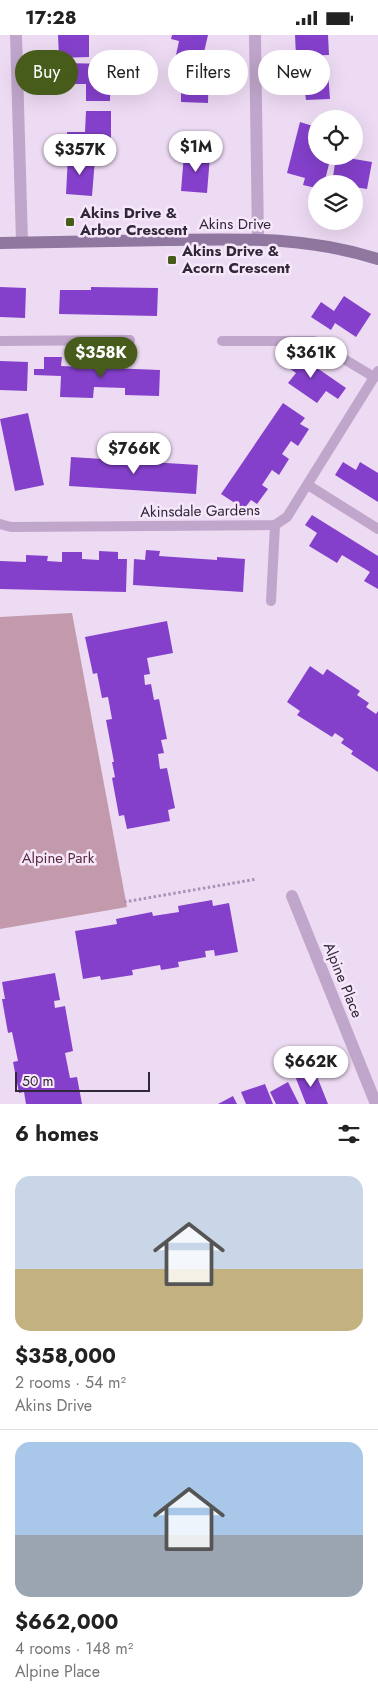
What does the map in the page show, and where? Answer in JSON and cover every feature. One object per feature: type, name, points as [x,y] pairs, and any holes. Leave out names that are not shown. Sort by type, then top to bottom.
[{"type":"street","points":[[16,35],[22,243]]},
{"type":"street","points":[[255,35],[258,239]]},
{"type":"street","name":"Akins Drive","points":[[0,243],[258,239],[311,243],[378,259]]},
{"type":"street","name":"Alpine Place","points":[[292,896],[376,1104]]},
{"type":"lane","points":[[0,341],[130,341]]},
{"type":"lane","points":[[222,341],[314,341],[376,374]]},
{"type":"lane","name":"Akinsdale Gardens","points":[[0,524],[11,527],[275,525],[287,517],[376,374]]},
{"type":"lane","points":[[308,485],[378,529]]},
{"type":"lane","points":[[271,601],[275,525]]},
{"type":"path","points":[[124,902],[257,879]]},
{"type":"green space","name":"Alpine Park","points":[[72,613],[127,907],[0,929],[0,617]]},
{"type":"building","points":[[58,35],[89,35],[88,57],[78,57],[78,50],[59,50]]},
{"type":"building","points":[[172,35],[208,35],[205,50],[177,50],[179,41],[171,39]]},
{"type":"building","points":[[295,35],[328,35],[329,50],[296,50]]},
{"type":"building","points":[[78,63],[88,64],[88,95],[110,95],[110,101],[86,101],[86,84],[78,84]]},
{"type":"building","points":[[181,95],[208,95],[208,103],[181,102]]},
{"type":"building","points":[[305,95],[330,95],[330,99],[306,100]]},
{"type":"building","points":[[86,111],[111,111],[111,150],[67,149],[67,132],[85,132]]},
{"type":"building","points":[[300,122],[308,124],[308,165],[329,165],[326,175],[308,175],[308,186],[303,185],[305,178],[287,173]]},
{"type":"building","points":[[184,154],[210,156],[207,193],[181,191]]},
{"type":"building","points":[[68,157],[95,159],[92,196],[66,194]]},
{"type":"building","points":[[363,160],[372,162],[367,189],[363,188],[363,175],[333,175],[335,165],[363,165]]},
{"type":"building","points":[[0,287],[26,288],[25,318],[0,317]]},
{"type":"building","points":[[91,287],[158,288],[157,316],[59,314],[60,290],[91,290]]},
{"type":"building","points":[[344,296],[371,314],[356,337],[335,323],[331,330],[311,317],[321,302],[334,311]]},
{"type":"building","points":[[291,350],[346,388],[338,399],[326,391],[317,403],[288,383],[296,373],[282,363]]},
{"type":"building","points":[[44,357],[62,357],[61,366],[160,370],[159,396],[125,395],[125,388],[94,387],[93,398],[60,397],[61,376],[34,375],[34,369],[44,369]]},
{"type":"building","points":[[0,361],[28,362],[27,391],[0,390]]},
{"type":"building","points":[[283,403],[305,418],[300,424],[309,429],[298,446],[291,441],[282,454],[289,459],[279,475],[272,470],[262,485],[268,489],[257,504],[251,500],[244,509],[221,494]]},
{"type":"building","points":[[28,413],[44,485],[15,491],[0,419]]},
{"type":"building","points":[[71,457],[198,465],[196,494],[69,486]]},
{"type":"building","points":[[343,462],[356,470],[360,462],[378,473],[378,502],[335,475]]},
{"type":"building","points":[[312,515],[378,556],[378,589],[364,581],[370,572],[342,555],[337,563],[309,546],[317,533],[305,525]]},
{"type":"building","points":[[146,550],[160,551],[159,556],[217,560],[217,557],[245,559],[243,592],[133,585],[134,559],[145,560]]},
{"type":"building","points":[[99,551],[118,552],[118,559],[127,559],[126,592],[0,589],[0,561],[26,562],[26,555],[48,556],[47,561],[62,562],[62,552],[82,552],[82,559],[99,560]]},
{"type":"building","points":[[167,621],[173,653],[147,658],[150,674],[144,675],[145,685],[151,684],[154,700],[159,699],[167,739],[161,740],[164,753],[158,754],[160,769],[167,768],[175,808],[168,810],[170,821],[127,829],[124,815],[119,816],[112,778],[115,777],[112,762],[114,762],[106,720],[112,719],[108,697],[102,698],[97,673],[93,674],[85,637]]},
{"type":"building","points":[[310,666],[323,675],[327,669],[360,691],[357,695],[369,703],[366,707],[376,714],[378,711],[378,772],[351,754],[353,751],[341,743],[344,739],[335,733],[332,737],[297,715],[300,711],[287,702]]},
{"type":"building","points":[[212,900],[213,906],[229,903],[238,952],[215,956],[214,950],[205,951],[206,957],[178,962],[179,967],[161,970],[160,965],[132,970],[133,975],[101,980],[100,976],[83,979],[75,931],[117,924],[116,919],[152,912],[153,916],[179,912],[178,906]]},
{"type":"building","points":[[55,973],[60,1000],[54,1001],[55,1008],[65,1006],[73,1051],[65,1053],[70,1078],[77,1077],[82,1104],[26,1104],[24,1092],[19,1093],[13,1062],[18,1061],[12,1032],[8,1033],[2,999],[5,999],[2,982]]},
{"type":"building","points":[[314,1069],[328,1104],[306,1104],[295,1076]]},
{"type":"building","points":[[288,1082],[299,1104],[276,1104],[270,1092]]},
{"type":"building","points":[[265,1084],[273,1104],[246,1104],[241,1092]]},
{"type":"building","points":[[233,1096],[237,1104],[218,1104]]},
{"type":"place","name":"Akins Drive & Arbor Crescent","points":[[70,222]]},
{"type":"place","name":"Akins Drive & Acorn Crescent","points":[[172,260]]}]
